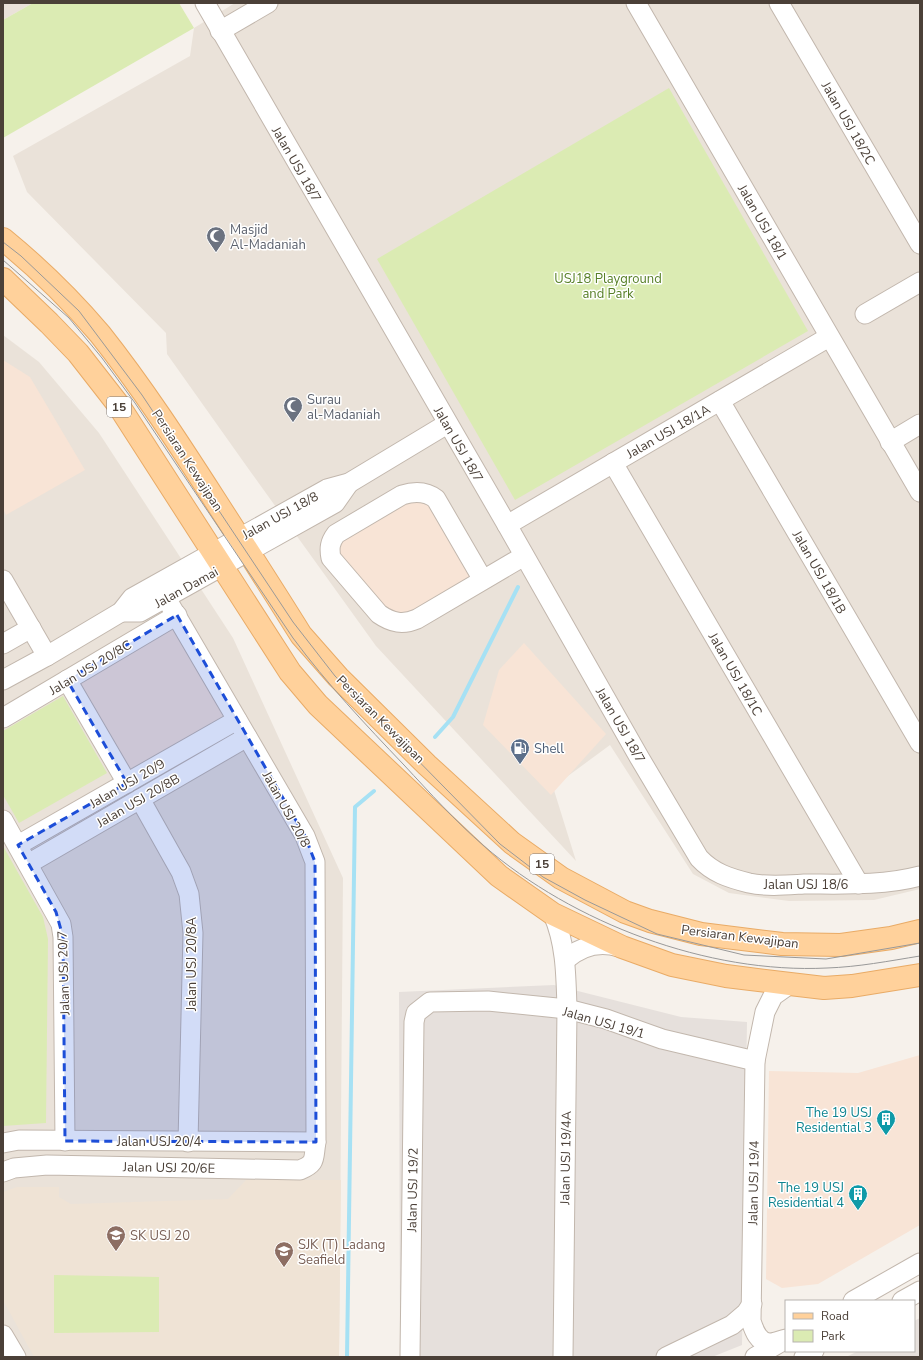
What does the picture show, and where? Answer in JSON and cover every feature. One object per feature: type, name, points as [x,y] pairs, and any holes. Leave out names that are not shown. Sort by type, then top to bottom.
[{"type":"main road","name":"Persiaran Kewajipan","points":[[3,239],[35,267],[104,340],[159,413],[302,635],[343,682],[427,765],[512,843],[561,878],[625,912],[650,921],[702,934],[782,944],[841,945],[879,940],[920,931]]},
{"type":"main road","name":"15","points":[[3,279],[49,323],[78,354],[112,397],[155,461],[290,672],[318,705],[499,876],[554,914],[622,947],[672,965],[726,976],[824,988],[852,986],[920,975]]},
{"type":"street","name":"Jalan USJ 18/7","points":[[205,3],[698,858]]},
{"type":"street","points":[[220,31],[268,3]]},
{"type":"street","name":"Jalan USJ 18/1","points":[[636,3],[920,492]]},
{"type":"street","name":"Jalan USJ 18/2C","points":[[778,3],[920,244]]},
{"type":"street","points":[[865,314],[920,282]]},
{"type":"street","name":"Jalan USJ 18/1A","points":[[507,525],[830,336]]},
{"type":"street","name":"Jalan USJ 18/1B","points":[[720,401],[920,743]]},
{"type":"street","name":"Jalan USJ 18/8","points":[[243,545],[327,489],[349,483],[447,424]]},
{"type":"street","points":[[890,442],[920,424]]},
{"type":"street","name":"Jalan USJ 18/1C","points":[[613,463],[859,884]]},
{"type":"street","name":"Jalan USJ 18/8","points":[[243,545],[282,533],[335,503],[349,483]]},
{"type":"street","points":[[483,580],[436,500],[431,495],[422,492],[412,492],[402,495],[336,534],[331,541],[331,558],[380,614],[397,623],[409,622],[417,619],[524,556]]},
{"type":"street","points":[[268,582],[265,570],[268,551],[282,533]]},
{"type":"street","name":"Jalan Damai","points":[[3,680],[121,612],[132,598],[218,559],[243,545]]},
{"type":"street","name":"Jalan Damai","points":[[121,612],[140,612],[166,598],[218,559]]},
{"type":"street","points":[[3,580],[47,656]]},
{"type":"street","name":"Jalan USJ 20/8","points":[[166,598],[305,836],[314,862],[316,1142]]},
{"type":"street","name":"Jalan USJ 20/8C","points":[[3,718],[177,615]]},
{"type":"street","points":[[3,644],[31,628]]},
{"type":"street","points":[[67,680],[127,783]]},
{"type":"street","name":"Jalan USJ 20/9","points":[[18,845],[237,720]]},
{"type":"street","name":"Jalan USJ 20/8B","points":[[28,864],[247,737]]},
{"type":"street","name":"Jalan USJ 20/8A","points":[[140,799],[181,872],[189,894],[193,933],[188,1142]]},
{"type":"street","name":"Jalan USJ 20/7","points":[[3,820],[56,912],[61,924],[63,937],[65,1141]]},
{"type":"street","name":"Jalan USJ 18/6","points":[[698,858],[707,867],[716,872],[751,883],[768,885],[883,883],[920,876]]},
{"type":"street","name":"Jalan USJ 19/4A","points":[[554,914],[560,929],[565,960],[567,1009],[563,1357]]},
{"type":"street","points":[[565,960],[586,946],[603,944],[622,947]]},
{"type":"street","name":"Jalan USJ 19/4","points":[[785,1339],[770,1343],[765,1342],[755,1333],[751,1321],[755,1061],[765,1012],[773,996],[790,984]]},
{"type":"street","name":"Jalan USJ 19/1","points":[[414,1022],[416,1013],[430,1002],[488,1001],[567,1009],[606,1019],[662,1039],[755,1061]]},
{"type":"street","name":"Jalan USJ 19/2","points":[[410,1357],[414,1022]]},
{"type":"street","name":"Jalan USJ 20/4","points":[[3,1143],[19,1140],[316,1142]]},
{"type":"street","name":"Jalan USJ 20/6E","points":[[3,1172],[14,1168],[47,1165],[300,1170],[310,1166],[313,1162],[316,1142]]},
{"type":"street","points":[[856,1300],[920,1263]]},
{"type":"street","points":[[904,1300],[920,1291]]},
{"type":"street","points":[[666,1357],[732,1325],[746,1313],[752,1304]]},
{"type":"street","points":[[3,1335],[16,1357]]},
{"type":"street","points":[[755,1357],[785,1340]]},
{"type":"highlighted area","points":[[177,615],[305,836],[315,862],[316,1142],[65,1141],[63,937],[56,912],[18,845],[127,783],[67,680]]},
{"type":"shaded area","points":[[3,3],[33,3],[3,20]]},
{"type":"shaded area","points":[[235,3],[920,3],[920,889],[874,900],[789,901],[729,893],[693,874],[610,745],[553,787],[576,861],[376,646],[167,354],[166,333],[27,192],[13,156],[190,56],[194,28]]},
{"type":"shaded area","points":[[3,335],[39,362],[99,433],[233,638],[343,878],[339,1357],[3,1357]]},
{"type":"shaded area","points":[[3,360],[30,377],[85,470],[6,515],[3,509]]},
{"type":"shaded area","points":[[405,499],[429,501],[474,578],[411,616],[387,614],[336,558],[339,537]]},
{"type":"shaded area","points":[[177,615],[237,720],[127,783],[67,680]]},
{"type":"shaded area","points":[[524,643],[606,734],[551,795],[483,725],[499,670]]},
{"type":"shaded area","points":[[554,985],[681,1017],[747,1022],[742,1345],[712,1357],[400,1357],[399,992]]},
{"type":"shaded area","points":[[920,1055],[920,1225],[818,1284],[782,1288],[766,1279],[769,1071],[858,1073]]},
{"type":"shaded area","name":"SK USJ 20","points":[[246,1180],[341,1180],[339,1357],[34,1357],[3,1300],[3,1192],[17,1187],[59,1187],[59,1197],[71,1204],[228,1199]]},
{"type":"shaded area","points":[[920,1318],[920,1357],[846,1357],[856,1352],[915,1352],[915,1320]]},
{"type":"green space","points":[[33,3],[179,3],[194,28],[3,138],[3,20]]},
{"type":"green space","name":"USJ18 Playground and Park","points":[[669,88],[808,331],[515,500],[377,259]]},
{"type":"green space","points":[[63,696],[107,773],[19,823],[3,795],[3,731]]},
{"type":"green space","points":[[3,846],[43,917],[48,939],[46,1123],[3,1126]]},
{"type":"green space","points":[[54,1275],[159,1277],[159,1332],[54,1333]]},
{"type":"waterway","points":[[435,737],[453,717],[518,587]]},
{"type":"waterway","points":[[347,1357],[355,807],[374,791]]},
{"type":"tram line","points":[[3,242],[21,256],[79,311],[142,395],[293,622],[335,676],[500,844],[543,877],[585,900],[657,934],[744,955],[826,959],[920,943]]},
{"type":"tram line","points":[[3,260],[69,318],[102,358],[135,403],[293,638],[333,688],[453,817],[484,846],[519,874],[558,898],[600,920],[644,938],[690,952],[736,962],[782,968],[827,968],[862,965],[920,956]]},
{"type":"place","name":"Masjid Al-Madaniah","points":[[216,253]]},
{"type":"place","name":"Surau al-Madaniah","points":[[293,423]]},
{"type":"place","name":"Shell","points":[[520,765]]},
{"type":"place","name":"The 19 USJ Residential 3","points":[[886,1136]]},
{"type":"place","name":"The 19 USJ Residential 4","points":[[858,1211]]},
{"type":"place","name":"SK USJ 20","points":[[116,1252]]},
{"type":"place","name":"SJK (T) Ladang Seafield","points":[[284,1268]]}]
